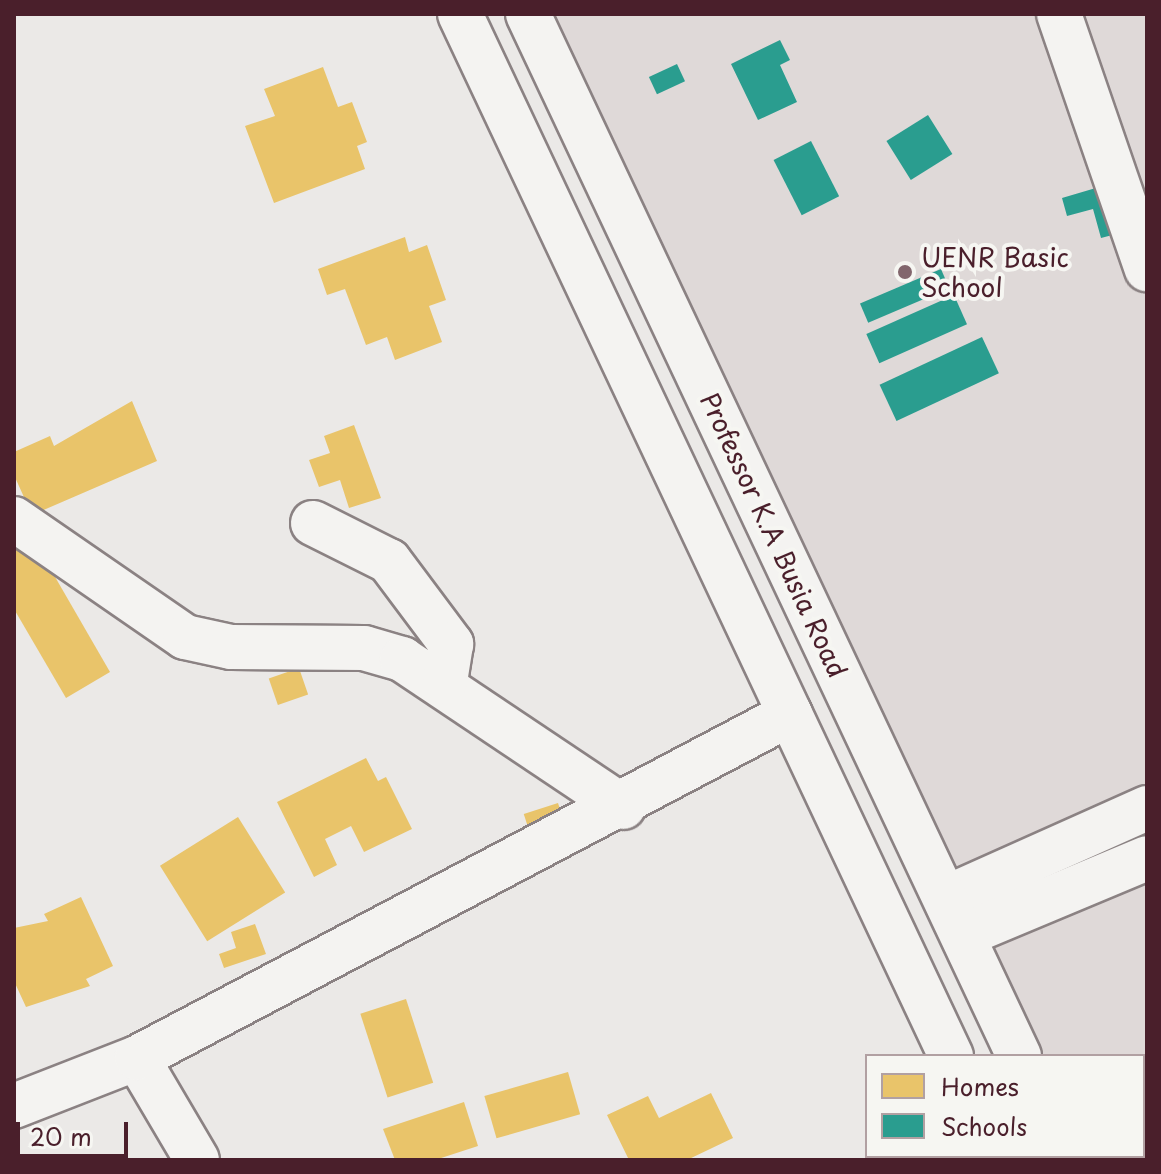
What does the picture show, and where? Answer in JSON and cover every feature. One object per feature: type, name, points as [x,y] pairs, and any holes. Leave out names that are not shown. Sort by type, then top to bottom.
[{"type":"main road","points":[[460,14],[696,509],[950,1054]]},
{"type":"main road","name":"Professor K.A Busia Road","points":[[528,14],[778,549],[956,916],[1018,1054]]},
{"type":"main road","points":[[1059,14],[1147,269]]},
{"type":"main road","points":[[696,509],[748,483]]},
{"type":"main road","points":[[14,519],[185,637],[231,647],[364,648],[445,682],[623,807]]},
{"type":"main road","points":[[313,523],[389,561],[451,644],[445,682]]},
{"type":"main road","points":[[728,578],[778,549]]},
{"type":"main road","points":[[14,1106],[137,1058],[623,807],[790,714]]},
{"type":"main road","points":[[956,916],[1147,808]]},
{"type":"main road","points":[[956,916],[1147,858]]},
{"type":"main road","points":[[137,1058],[197,1160]]},
{"type":"shaded area","points":[[527,14],[1147,14],[1147,1160],[1087,1160],[1145,1158],[1145,1054],[1035,1054]]},
{"type":"building: Homes","points":[[323,67],[338,107],[352,102],[367,142],[357,146],[365,169],[274,203],[245,126],[275,116],[264,89]]},
{"type":"building: Homes","points":[[405,237],[409,252],[427,245],[446,300],[429,306],[442,342],[395,360],[387,337],[366,345],[345,289],[327,295],[318,269]]},
{"type":"building: Homes","points":[[132,401],[157,461],[32,515],[14,475],[14,452],[50,436],[54,446]]},
{"type":"building: Homes","points":[[354,425],[381,498],[349,508],[340,480],[319,487],[309,460],[330,453],[324,436]]},
{"type":"building: Homes","points":[[32,537],[110,672],[66,698],[14,609],[14,547]]},
{"type":"building: Homes","points":[[299,668],[308,694],[278,705],[269,678]]},
{"type":"building: Homes","points":[[366,758],[378,781],[386,777],[412,829],[364,852],[351,826],[325,839],[337,865],[314,877],[277,802]]},
{"type":"building: Homes","points":[[558,803],[566,827],[531,838],[524,814]]},
{"type":"building: Homes","points":[[238,817],[285,892],[207,941],[160,866]]},
{"type":"building: Homes","points":[[81,897],[113,966],[86,979],[90,986],[26,1007],[14,981],[14,928],[48,921],[44,914]]},
{"type":"building: Homes","points":[[255,924],[266,954],[224,968],[219,954],[236,948],[231,932]]},
{"type":"building: Homes","points":[[406,999],[433,1083],[388,1098],[360,1014]]},
{"type":"building: Homes","points":[[568,1072],[580,1114],[496,1138],[484,1096]]},
{"type":"building: Homes","points":[[711,1093],[733,1138],[687,1160],[629,1160],[607,1115],[648,1096],[659,1118]]},
{"type":"building: Homes","points":[[464,1102],[478,1146],[435,1160],[395,1160],[383,1129]]},
{"type":"building: Schools","points":[[780,40],[790,60],[780,65],[797,102],[758,120],[731,64]]},
{"type":"building: Schools","points":[[677,64],[685,81],[657,94],[649,77]]},
{"type":"building: Schools","points":[[928,115],[952,154],[911,180],[886,141]]},
{"type":"building: Schools","points":[[811,141],[839,196],[802,215],[774,160]]},
{"type":"building: Schools","points":[[1106,185],[1120,233],[1101,238],[1093,209],[1067,216],[1062,198]]},
{"type":"building: Schools","points":[[941,269],[949,288],[868,323],[860,303]]},
{"type":"building: Schools","points":[[954,295],[967,324],[879,363],[866,334]]},
{"type":"building: Schools","points":[[982,337],[999,373],[896,421],[880,385]]},
{"type":"place","name":"UENR Basic School","points":[[905,272]]}]
